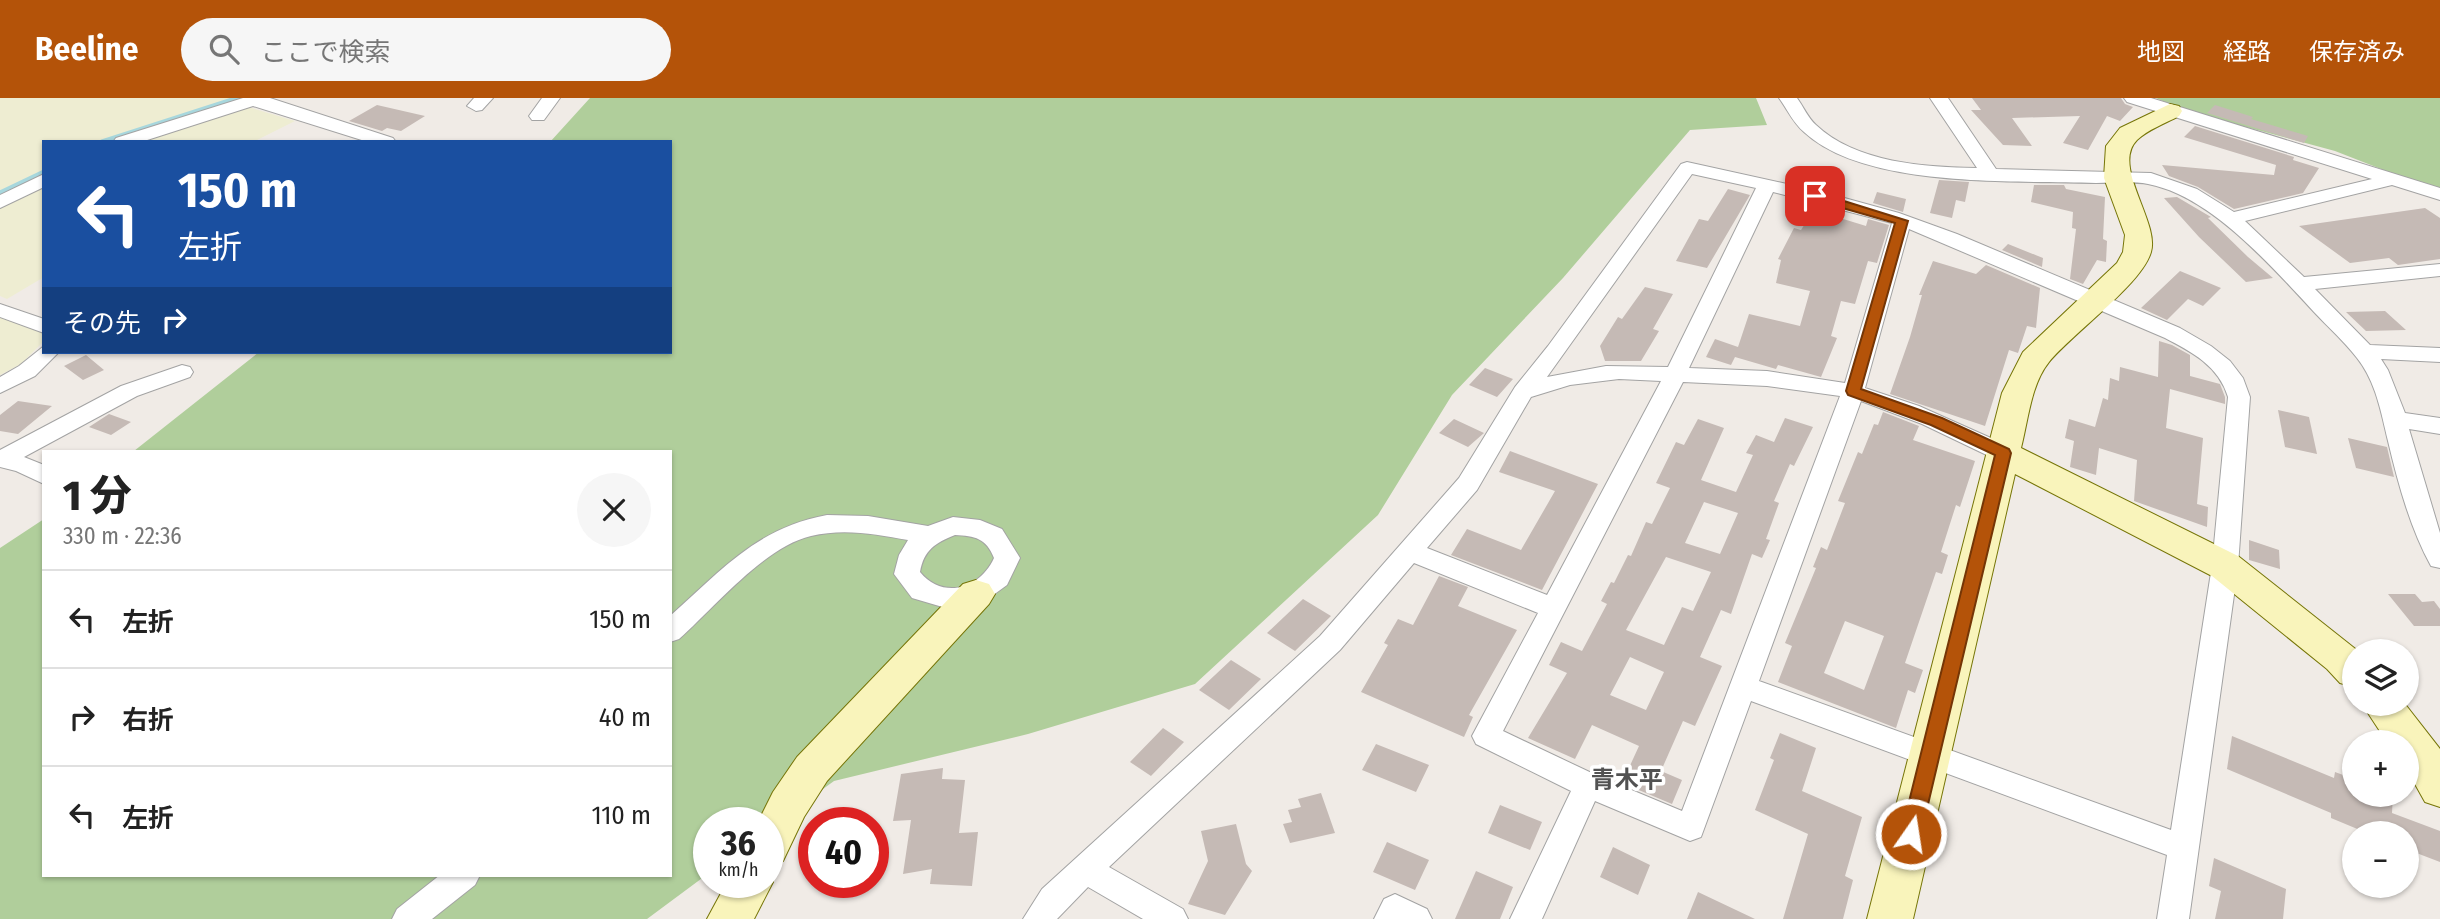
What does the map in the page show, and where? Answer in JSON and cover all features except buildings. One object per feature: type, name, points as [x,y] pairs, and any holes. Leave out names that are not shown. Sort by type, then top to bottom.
[{"type":"street","points":[[538,116],[551,98]]},
{"type":"street","points":[[1788,98],[1809,128],[1835,146],[1854,154],[1899,166],[1951,173],[2151,179],[2173,185],[2231,219],[2299,284],[2364,352],[2377,370],[2428,503],[2431,544],[2440,559]]},
{"type":"street","points":[[1939,98],[1990,174]]},
{"type":"street","points":[[2133,98],[2440,194]]},
{"type":"street","points":[[128,140],[258,100],[381,140]]},
{"type":"street","points":[[1890,919],[2018,393],[2034,359],[2130,267],[2137,252],[2139,235],[2117,178],[2119,146],[2129,133],[2170,111]]},
{"type":"street","points":[[1039,919],[1053,898],[1329,643],[1468,484],[1523,392],[1556,351],[1687,168],[1865,209],[1969,246],[2188,341],[2219,362],[2234,379],[2239,397],[2225,566],[2174,919]]},
{"type":"street","points":[[2231,219],[2391,180]]},
{"type":"street","points":[[0,202],[42,181]]},
{"type":"street","points":[[1767,185],[1675,376],[1486,736],[1588,785],[1690,828],[1853,391],[1902,221]]},
{"type":"street","points":[[2299,284],[2440,270]]},
{"type":"street","points":[[0,310],[42,326]]},
{"type":"street","points":[[2364,352],[2440,355]]},
{"type":"street","points":[[0,386],[27,371],[46,354]]},
{"type":"street","points":[[1,459],[129,391],[182,372]]},
{"type":"street","points":[[1523,392],[1558,379],[1589,373],[1619,372],[1809,384],[1853,391],[1936,421],[2225,566],[2342,661]]},
{"type":"street","points":[[2395,419],[2440,426]]},
{"type":"street","points":[[1,459],[24,465],[42,475]]},
{"type":"street","points":[[672,630],[772,543],[807,528],[843,523],[892,527],[927,536]]},
{"type":"street","points":[[784,813],[812,769],[975,594],[998,578],[1007,558],[1000,539],[980,527],[953,526],[927,536],[910,553],[907,574],[921,591],[946,598],[975,594]]},
{"type":"street","points":[[1408,551],[1553,608]]},
{"type":"street","points":[[1742,686],[2184,848]]},
{"type":"street","points":[[2391,716],[2428,765],[2440,789]]},
{"type":"street","points":[[1526,919],[1588,785]]},
{"type":"street","points":[[1085,869],[1172,919]]},
{"type":"street","points":[[408,919],[461,877]]},
{"type":"street","points":[[730,919],[742,898]]},
{"type":"street","points":[[1390,919],[1395,909],[1416,919]]},
{"type":"green space","points":[[0,98],[242,98],[116,140],[42,140],[42,176],[0,196]]},
{"type":"green space","points":[[590,98],[1756,98],[1767,125],[1690,130],[1563,278],[1452,395],[1378,515],[1195,684],[1028,734],[834,781],[784,817],[784,807],[693,807],[693,885],[647,919],[0,919],[0,548],[42,520],[42,877],[672,877],[672,450],[135,450],[256,354],[672,354],[672,140],[552,140]]},
{"type":"green space","points":[[2156,98],[2440,98],[2440,192],[2335,151],[2183,110]]},
{"type":"green space","points":[[245,106],[295,121],[257,140],[137,140]]},
{"type":"green space","points":[[42,185],[42,278],[7,299],[0,296],[0,205]]},
{"type":"green space","points":[[0,314],[42,333],[42,343],[21,364],[0,375]]},
{"type":"waterway","points":[[108,140],[238,98]]},
{"type":"waterway","points":[[0,193],[42,173]]},
{"type":"district","name":"青木平","points":[[1627,780]]},
{"type":"route","points":[[1815,196],[1902,221],[1853,391],[1936,421],[2003,453],[1911,834]]}]
